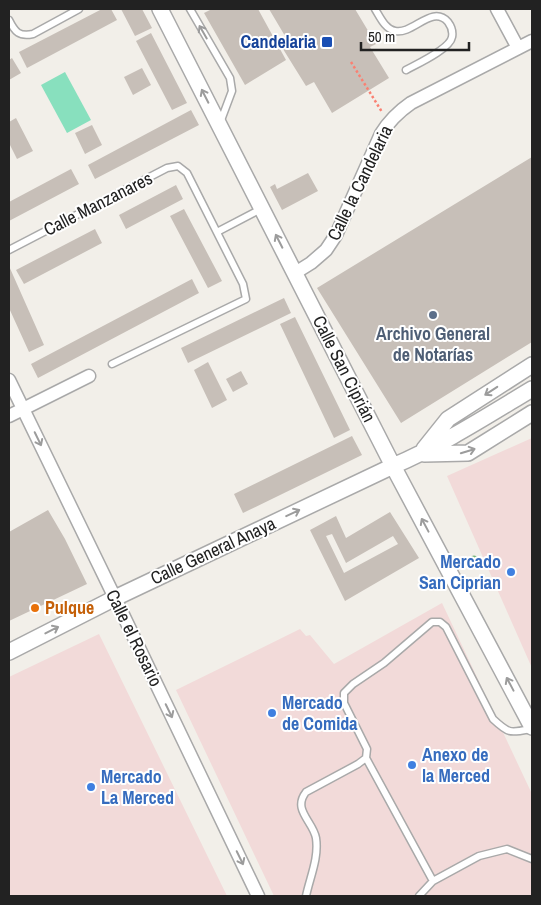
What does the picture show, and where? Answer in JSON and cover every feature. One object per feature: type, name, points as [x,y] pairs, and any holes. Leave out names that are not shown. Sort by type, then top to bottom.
[{"type":"street","name":"Calle San Ciprián","points":[[160,9],[393,466],[516,694],[532,728]]},
{"type":"street","points":[[497,9],[518,48]]},
{"type":"street","name":"Calle la Candelaria","points":[[295,273],[311,263],[326,250],[336,235],[381,134],[388,122],[398,112],[411,103],[532,41]]},
{"type":"street","name":"Calle General Anaya","points":[[420,454],[448,419],[532,364]]},
{"type":"street","points":[[9,416],[89,376]]},
{"type":"street","name":"Calle el Rosario","points":[[9,380],[258,896]]},
{"type":"street","name":"Calle General Anaya","points":[[9,652],[115,598],[420,454],[532,389]]},
{"type":"street","name":"Calle General Anaya","points":[[420,454],[468,453],[532,413]]},
{"type":"lane","points":[[9,20],[18,34],[26,36],[79,9]]},
{"type":"lane","points":[[190,9],[230,78],[232,91],[219,124]]},
{"type":"lane","points":[[375,9],[385,25],[391,30],[398,32],[436,16],[444,18],[451,26],[453,34],[451,42],[446,47],[406,70]]},
{"type":"lane","name":"Calle Manzanares","points":[[9,250],[167,168],[178,166],[187,172],[218,232]]},
{"type":"lane","points":[[112,364],[246,300],[243,284],[218,232],[262,208]]},
{"type":"lane","points":[[433,882],[366,758],[367,749],[344,703],[344,693],[353,684],[384,663],[432,622],[440,622],[446,627],[493,719],[504,730],[514,732],[532,728]]},
{"type":"lane","points":[[306,896],[316,858],[316,837],[300,805],[302,798],[306,792],[366,758]]},
{"type":"lane","points":[[419,896],[433,882],[479,856],[507,849],[532,859]]},
{"type":"path","points":[[351,62],[388,122]]},
{"type":"shaded area","name":"Mercado San Ciprian","points":[[532,438],[532,668],[447,476]]},
{"type":"shaded area","name":"Anexo de la Merced","points":[[442,603],[532,794],[532,896],[274,896],[176,690],[300,629],[306,636],[310,635],[334,664]]},
{"type":"shaded area","name":"Mercado La Merced","points":[[99,634],[227,896],[9,896],[9,677]]},
{"type":"green space","points":[[65,72],[91,120],[67,133],[41,85]]},
{"type":"building","points":[[102,9],[111,9],[117,20],[27,68],[19,52]]},
{"type":"building","points":[[121,9],[142,9],[152,28],[135,36]]},
{"type":"building","points":[[212,9],[258,9],[286,60],[245,85],[204,13]]},
{"type":"building","points":[[269,9],[355,9],[376,44],[370,47],[389,78],[332,113],[314,82],[306,86],[278,41],[285,36]]},
{"type":"building","points":[[151,33],[187,103],[172,110],[136,41]]},
{"type":"building","points":[[12,58],[21,73],[9,80],[9,60]]},
{"type":"building","points":[[142,68],[151,85],[133,95],[124,77]]},
{"type":"building","points":[[191,110],[199,125],[95,179],[88,165]]},
{"type":"building","points":[[16,118],[33,151],[17,159],[9,143],[9,122]]},
{"type":"building","points":[[92,125],[102,145],[85,154],[75,133]]},
{"type":"building","name":"Archivo General de Notarías","points":[[532,157],[532,342],[401,423],[317,288]]},
{"type":"building","points":[[71,169],[79,184],[9,221],[9,202]]},
{"type":"building","points":[[308,173],[318,191],[282,210],[270,187],[275,184],[277,189]]},
{"type":"building","points":[[176,185],[183,199],[126,229],[119,215]]},
{"type":"building","points":[[184,209],[222,281],[208,288],[170,216]]},
{"type":"building","points":[[95,229],[102,243],[24,284],[16,270]]},
{"type":"building","points":[[9,266],[44,345],[29,352],[9,308]]},
{"type":"building","points":[[192,279],[199,293],[38,378],[31,364]]},
{"type":"building","points":[[284,298],[291,313],[188,363],[181,348]]},
{"type":"building","points":[[295,317],[350,430],[334,438],[280,324]]},
{"type":"building","points":[[208,362],[227,400],[212,408],[194,370]]},
{"type":"building","points":[[241,371],[248,384],[233,392],[226,379]]},
{"type":"building","points":[[352,436],[362,455],[243,513],[234,494]]},
{"type":"building","points":[[48,510],[65,539],[87,584],[9,621],[9,532]]},
{"type":"building","points":[[390,512],[419,558],[345,601],[310,530],[336,516],[346,538]],"holes":[[[332,534],[346,563],[393,536],[398,544],[344,573],[326,536]]]},
{"type":"place","name":"Candelaria","points":[[327,42]]},
{"type":"place","name":"Archivo General de Notarías","points":[[433,315]]},
{"type":"place","name":"Mercado San Ciprian","points":[[511,572]]},
{"type":"place","name":"Pulque","points":[[35,608]]},
{"type":"place","name":"Mercado de Comida","points":[[272,713]]},
{"type":"place","name":"Anexo de la Merced","points":[[412,765]]},
{"type":"place","name":"Mercado La Merced","points":[[91,787]]}]
